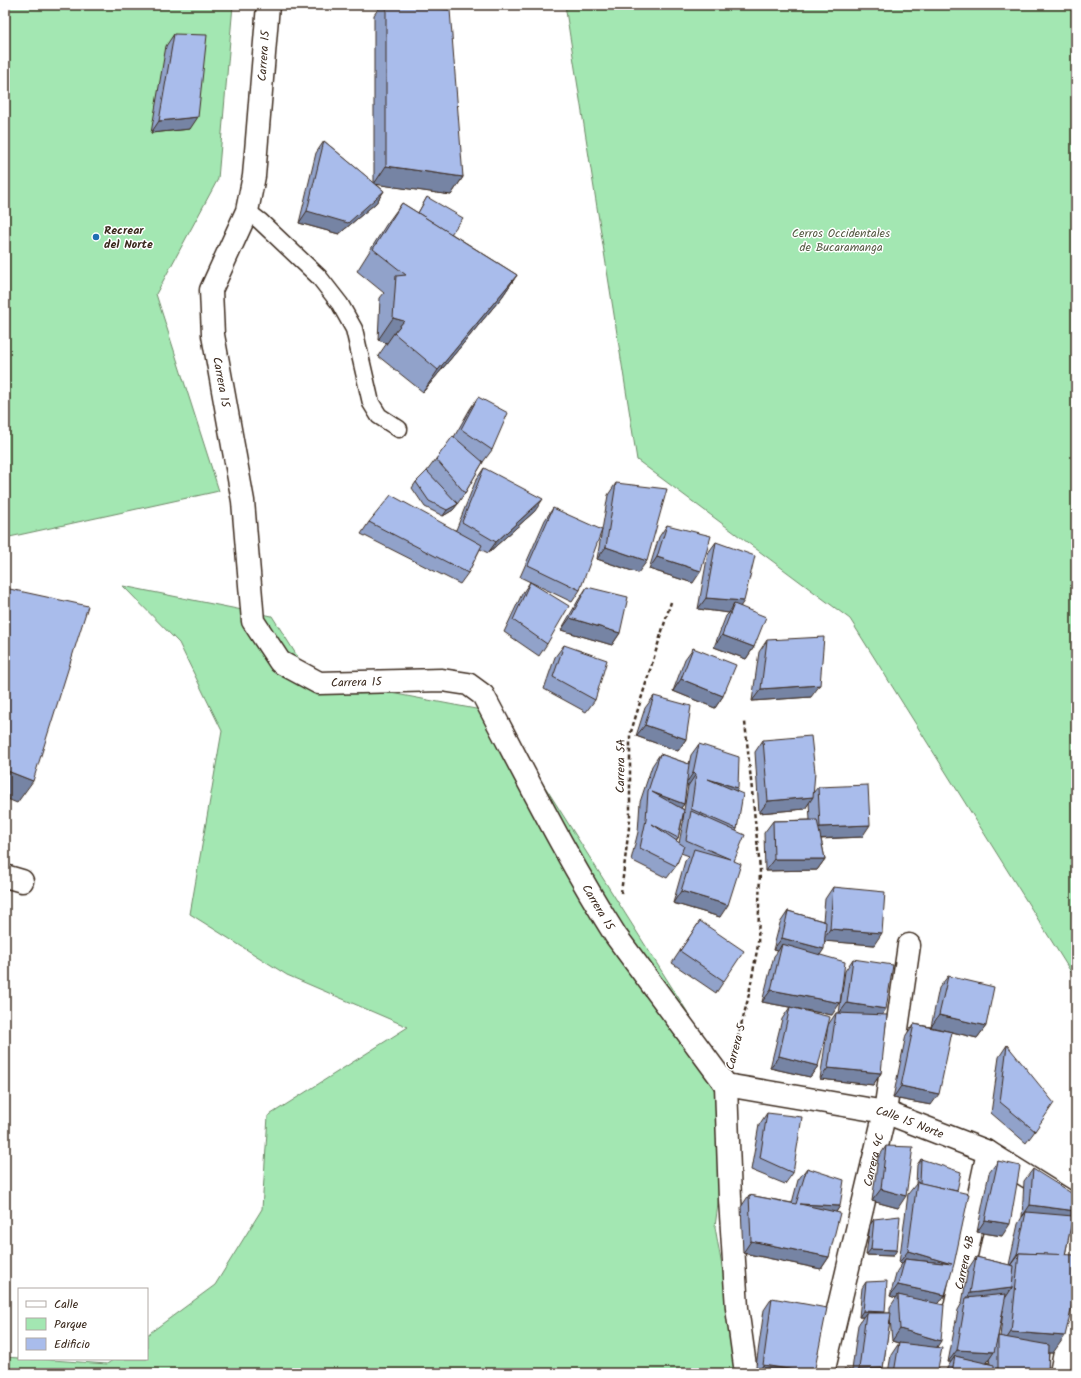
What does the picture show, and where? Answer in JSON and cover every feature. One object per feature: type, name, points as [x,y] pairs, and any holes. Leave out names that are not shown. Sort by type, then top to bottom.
[{"type":"street","name":"Carrera 15","points":[[268,5],[254,176],[247,212],[211,290],[213,335],[243,501],[253,621],[280,662],[319,683],[442,680],[468,684],[483,695],[550,822],[616,936],[726,1085]]},
{"type":"street","name":"Carrera 4C","points":[[823,1373],[885,1112],[909,945]]},
{"type":"street","name":"Calle 15 Norte","points":[[726,1085],[885,1112],[988,1152],[1076,1207]]},
{"type":"street","name":"Carrera 5","points":[[726,1085],[730,1199],[737,1308],[746,1373]]},
{"type":"street","name":"Carrera 4B","points":[[941,1373],[988,1152]]},
{"type":"street","points":[[1061,1373],[1076,1297]]},
{"type":"lane","points":[[247,212],[260,221],[319,277],[340,304],[354,329],[371,402],[379,416],[400,429]]},
{"type":"path","name":"Carrera 5A","points":[[616,936],[630,819],[630,735],[671,602]]},
{"type":"path","name":"Carrera 5","points":[[726,1085],[748,999],[758,945],[760,869],[745,722]]},
{"type":"green space","name":"Recrear del Norte","points":[[5,5],[233,5],[218,179],[156,294],[219,491],[5,538]]},
{"type":"green space","name":"Cerros Occidentales de Bucaramanga","points":[[565,5],[1076,5],[1076,980],[850,619],[637,460]]},
{"type":"green space","points":[[123,586],[272,616],[311,678],[497,713],[733,1084],[715,1227],[741,1373],[5,1373],[5,1357],[18,1358],[18,1360],[53,1360],[107,1364],[113,1360],[148,1360],[148,1334],[215,1285],[262,1209],[268,1116],[408,1027],[287,975],[190,914],[222,731],[179,643]]},
{"type":"building","points":[[386,5],[422,5],[450,10],[463,177],[386,166]]},
{"type":"building","points":[[174,34],[207,35],[198,117],[159,121]]},
{"type":"building","points":[[324,141],[384,191],[348,223],[307,211]]},
{"type":"building","points":[[427,197],[463,218],[451,234],[418,213]]},
{"type":"building","points":[[402,203],[517,275],[438,370],[394,333],[404,321],[393,318],[396,276],[406,275],[373,249]]},
{"type":"building","points":[[478,397],[508,413],[492,450],[461,429]]},
{"type":"building","points":[[453,436],[483,462],[465,493],[436,459]]},
{"type":"building","points":[[484,468],[543,499],[496,542],[462,522]]},
{"type":"building","points":[[427,471],[458,504],[447,510],[429,501],[416,482]]},
{"type":"building","points":[[616,483],[667,489],[647,561],[606,547]]},
{"type":"building","points":[[391,495],[482,545],[468,573],[369,522]]},
{"type":"building","points":[[553,508],[602,530],[580,590],[528,565]]},
{"type":"building","points":[[667,525],[711,536],[701,571],[657,557]]},
{"type":"building","points":[[716,542],[755,556],[744,601],[706,598]]},
{"type":"building","points":[[530,582],[569,606],[547,644],[513,620]]},
{"type":"building","points":[[587,587],[628,597],[620,633],[570,618]]},
{"type":"building","points":[[5,588],[88,606],[33,781],[5,770]]},
{"type":"building","points":[[734,604],[766,617],[754,647],[722,635]]},
{"type":"building","points":[[824,637],[820,685],[761,689],[767,640]]},
{"type":"building","points":[[564,645],[607,660],[595,700],[553,677]]},
{"type":"building","points":[[693,648],[736,665],[723,696],[681,679]]},
{"type":"building","points":[[654,696],[691,706],[686,739],[645,725]]},
{"type":"building","points":[[811,736],[815,772],[813,797],[768,801],[763,740]]},
{"type":"building","points":[[699,744],[739,757],[738,788],[708,779],[743,794],[737,829],[691,809],[696,774],[693,773]]},
{"type":"building","points":[[660,754],[689,764],[684,804],[652,792],[684,810],[678,838],[652,824],[684,846],[676,866],[640,848],[646,820],[648,791]]},
{"type":"building","points":[[868,785],[870,825],[820,827],[818,787]]},
{"type":"building","points":[[691,811],[745,835],[734,861],[741,864],[728,905],[681,891],[694,849],[730,859],[686,840]]},
{"type":"building","points":[[817,820],[825,859],[774,859],[773,821]]},
{"type":"building","points":[[833,887],[885,892],[882,933],[830,929]]},
{"type":"building","points":[[788,911],[826,922],[824,949],[782,938]]},
{"type":"building","points":[[700,921],[744,951],[724,981],[680,951]]},
{"type":"building","points":[[782,944],[845,962],[840,1003],[771,990]]},
{"type":"building","points":[[853,959],[893,965],[886,1009],[847,1003]]},
{"type":"building","points":[[948,976],[994,987],[986,1026],[939,1015]]},
{"type":"building","points":[[790,1007],[830,1017],[818,1066],[779,1056]]},
{"type":"building","points":[[836,1013],[887,1015],[881,1073],[828,1068]]},
{"type":"building","points":[[914,1024],[952,1032],[939,1094],[901,1086]]},
{"type":"building","points":[[1007,1045],[1054,1103],[1035,1131],[1000,1102]]},
{"type":"building","points":[[767,1113],[802,1117],[793,1173],[760,1158]]},
{"type":"building","points":[[886,1146],[913,1147],[906,1196],[881,1189]]},
{"type":"building","points":[[921,1159],[961,1172],[957,1191],[920,1183]]},
{"type":"building","points":[[998,1161],[1020,1166],[1010,1224],[985,1220]]},
{"type":"building","points":[[807,1168],[844,1180],[840,1206],[800,1204],[840,1213],[829,1257],[751,1241],[749,1195],[796,1204]]},
{"type":"building","points":[[1033,1169],[1076,1196],[1076,1211],[1030,1205]]},
{"type":"building","points":[[917,1182],[969,1194],[954,1264],[945,1295],[898,1285],[905,1259],[952,1264],[908,1251]]},
{"type":"building","points":[[1026,1212],[1073,1216],[1065,1255],[1019,1253],[1017,1255]]},
{"type":"building","points":[[900,1216],[897,1250],[871,1249],[874,1219]]},
{"type":"building","points":[[1019,1253],[1076,1255],[1076,1289],[1065,1336],[1011,1332]]},
{"type":"building","points":[[976,1257],[1014,1266],[1012,1288],[970,1293]]},
{"type":"building","points":[[887,1281],[885,1312],[863,1311],[866,1282]]},
{"type":"building","points":[[1006,1294],[994,1352],[957,1350],[966,1298]]},
{"type":"building","points":[[898,1295],[944,1305],[941,1341],[900,1329]]},
{"type":"building","points":[[772,1298],[827,1308],[814,1373],[763,1365]]},
{"type":"building","points":[[866,1313],[891,1313],[883,1368],[859,1369]]},
{"type":"building","points":[[998,1336],[1049,1345],[1048,1373],[998,1373]]},
{"type":"building","points":[[899,1343],[942,1348],[937,1373],[894,1373]]},
{"type":"building","points":[[955,1356],[994,1365],[994,1373],[952,1373]]},
{"type":"building","points":[[844,1369],[866,1373],[843,1373]]},
{"type":"place","name":"Recrear del Norte","points":[[96,237]]}]
